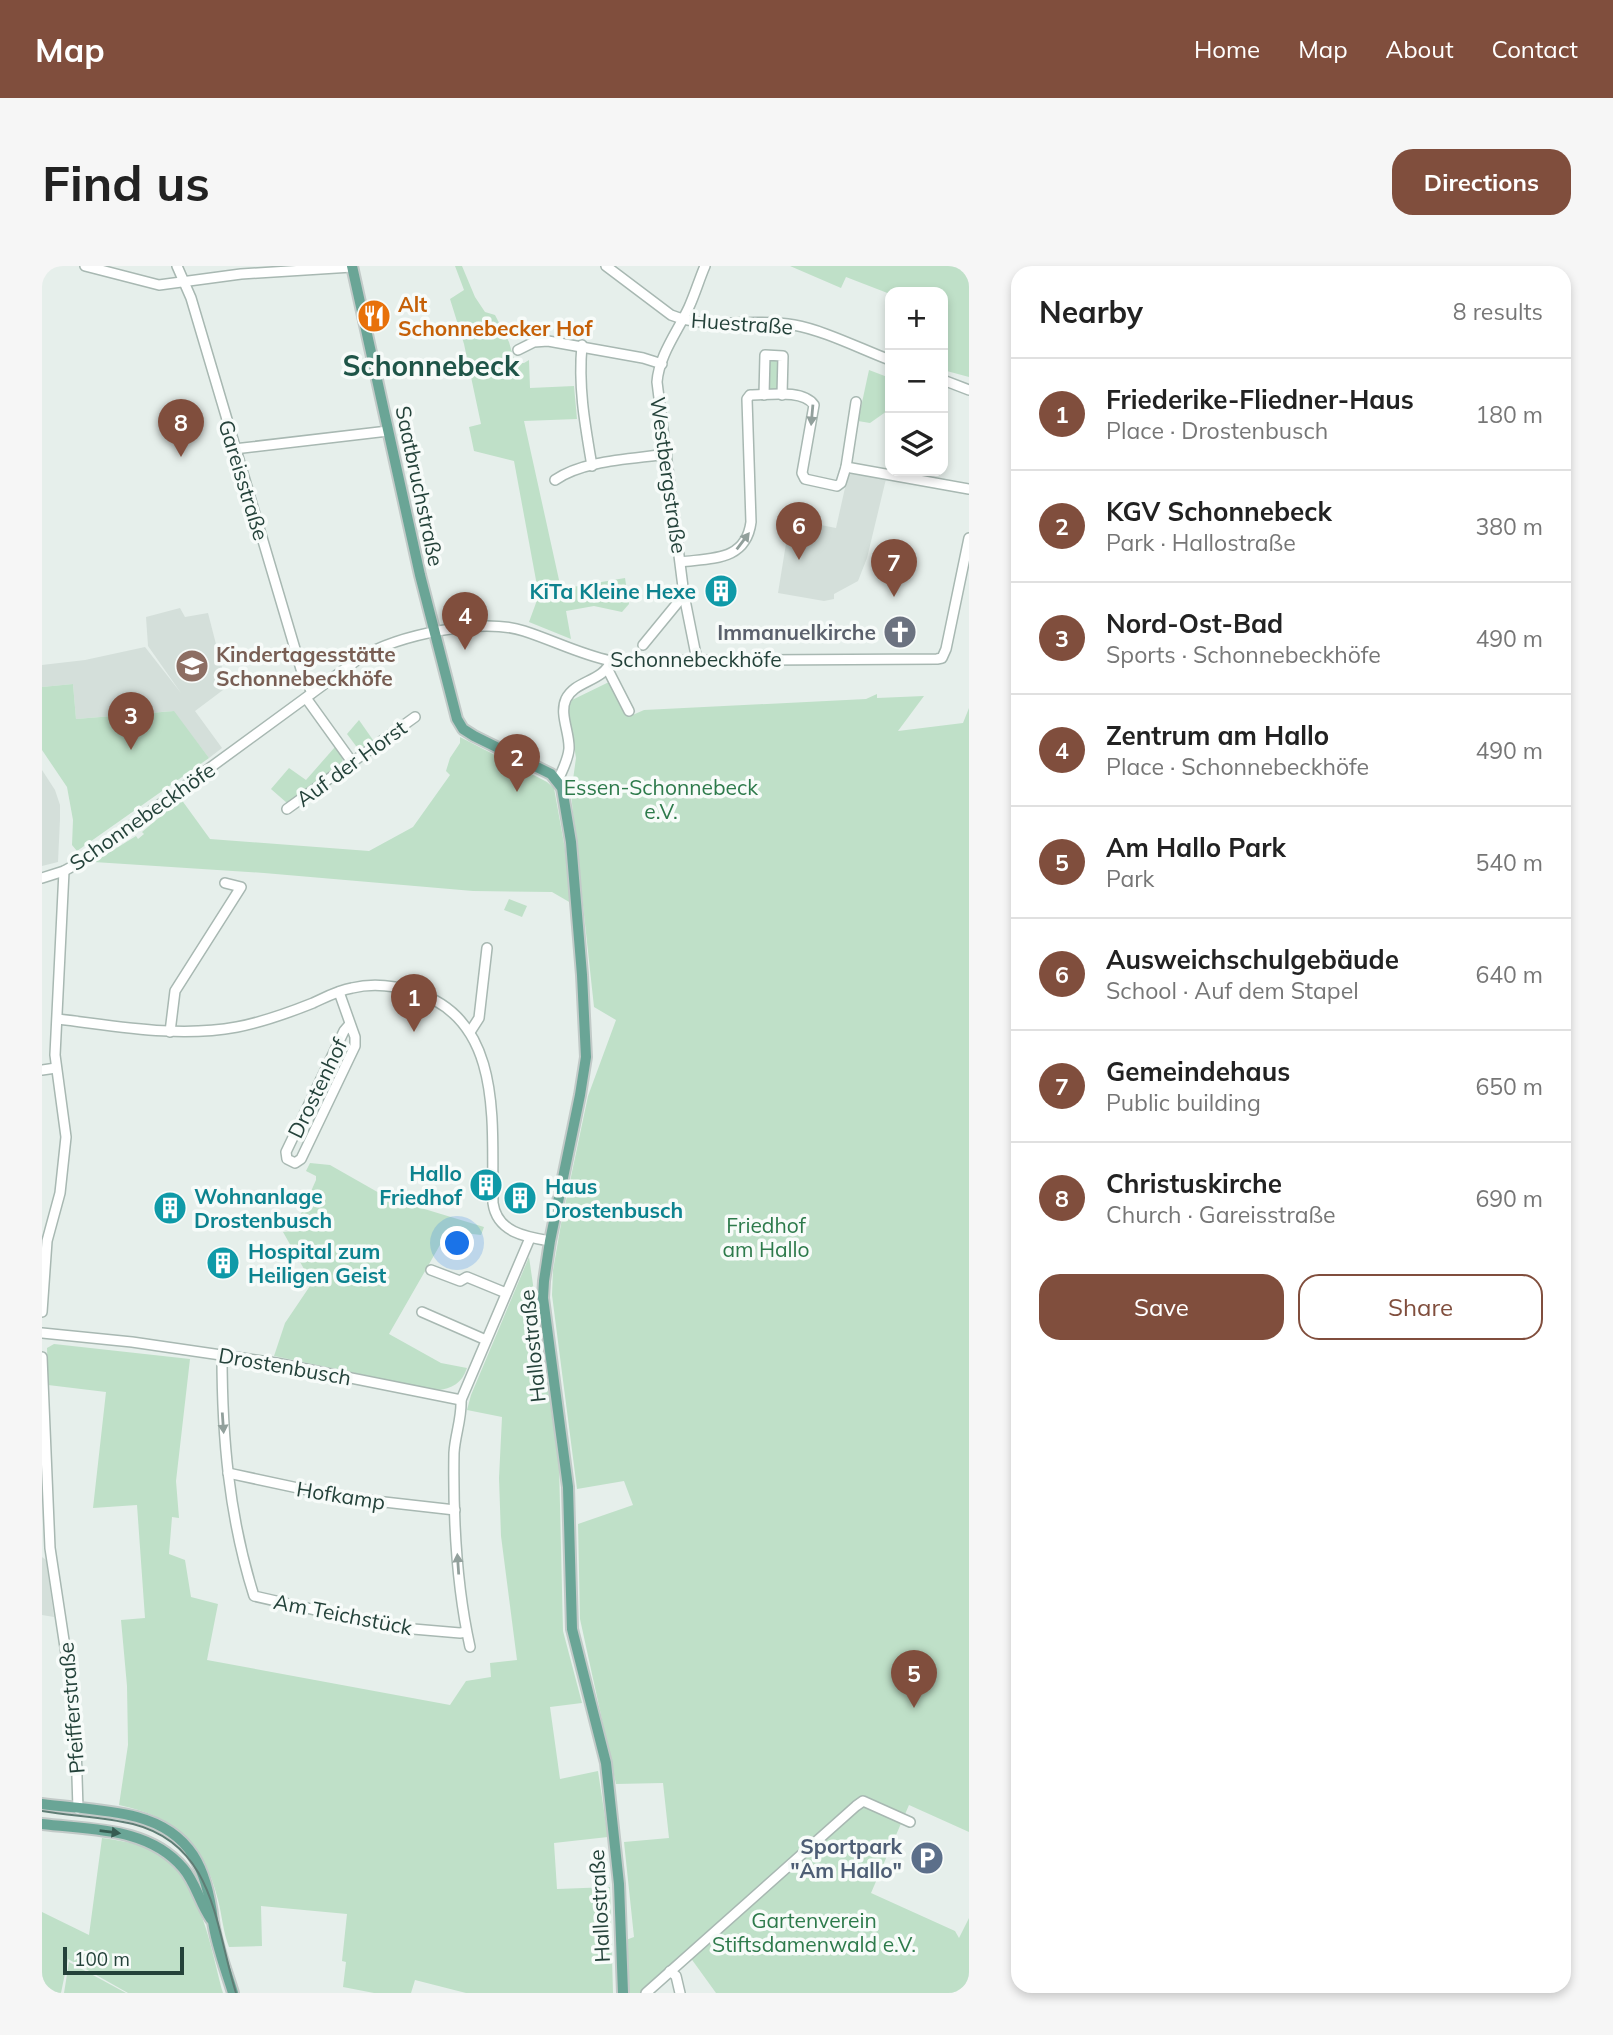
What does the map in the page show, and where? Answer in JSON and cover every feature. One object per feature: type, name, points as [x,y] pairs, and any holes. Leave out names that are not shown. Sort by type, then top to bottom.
[{"type":"main road","name":"Saatbruchstraße","points":[[352,267],[433,632]]},
{"type":"main road","points":[[433,632],[457,719],[463,729],[558,780]]},
{"type":"main road","name":"Hallostraße","points":[[558,780],[565,798],[574,876],[586,1056],[550,1241],[543,1298],[568,1487],[572,1629],[606,1763],[619,1884],[623,1993]]},
{"type":"main road","points":[[42,1804],[137,1817],[180,1839],[205,1876],[211,1897],[213,1921],[233,1993]]},
{"type":"main road","points":[[42,1824],[128,1835],[151,1843],[169,1854],[184,1868],[213,1921]]},
{"type":"street","points":[[85,266],[153,285],[241,274],[352,267]]},
{"type":"street","name":"Gareisstraße","points":[[177,266],[185,282],[309,695]]},
{"type":"street","name":"Huestraße","points":[[606,266],[671,315],[682,319],[793,324],[885,358]]},
{"type":"street","name":"Westbergstraße","points":[[697,660],[684,595],[658,396],[658,375],[705,266]]},
{"type":"street","points":[[519,350],[534,342],[548,341],[582,345],[662,364]]},
{"type":"street","points":[[582,345],[579,371],[581,399],[592,466]]},
{"type":"street","points":[[764,395],[765,355],[774,355],[783,356],[782,396]]},
{"type":"street","points":[[948,382],[969,390]]},
{"type":"street","points":[[681,562],[728,554],[743,545],[748,538],[751,522],[747,399],[750,395],[800,396],[811,401],[814,405],[802,473],[805,479],[837,486],[841,483],[846,467],[856,402]]},
{"type":"street","points":[[234,449],[388,431]]},
{"type":"street","points":[[555,480],[567,472],[592,466],[667,454]]},
{"type":"street","points":[[846,467],[969,489]]},
{"type":"street","name":"Schonnebeckhöfe","points":[[42,878],[64,871],[84,860],[373,650],[433,632],[457,628],[506,627],[610,665],[697,660],[903,661],[942,657],[946,649],[969,538]]},
{"type":"street","points":[[643,645],[684,595]]},
{"type":"street","points":[[558,780],[566,763],[569,747],[564,710],[567,696],[610,665],[629,712]]},
{"type":"street","points":[[309,695],[352,762]]},
{"type":"street","name":"Auf der Horst","points":[[287,810],[415,717]]},
{"type":"street","points":[[42,1312],[44,1255],[63,1178],[66,1137],[56,1068],[64,871]]},
{"type":"street","points":[[170,1032],[175,990],[241,887],[225,883]]},
{"type":"street","points":[[470,1032],[479,1018],[487,948]]},
{"type":"street","points":[[58,1018],[170,1032],[207,1031],[239,1027],[364,986],[411,990],[428,996],[446,1007],[470,1032],[484,1065],[489,1087],[493,1137],[492,1203],[495,1216],[505,1226],[530,1238],[550,1241]]},
{"type":"street","name":"Drostenhof","points":[[340,992],[351,1024],[355,1037],[355,1046],[301,1159],[295,1163],[287,1159],[286,1152],[344,1031],[351,1024]]},
{"type":"street","points":[[42,1070],[56,1068]]},
{"type":"street","points":[[470,1647],[459,1573],[454,1447],[462,1413],[461,1400],[530,1238]]},
{"type":"street","points":[[431,1270],[460,1281],[467,1277],[506,1293]]},
{"type":"street","points":[[422,1312],[486,1340]]},
{"type":"street","name":"Drostenbusch","points":[[42,1333],[222,1354],[461,1400]]},
{"type":"street","name":"Am Teichstück","points":[[222,1354],[222,1415],[233,1516],[254,1596],[390,1627],[466,1632]]},
{"type":"street","name":"Pfeifferstraße","points":[[42,1357],[46,1549],[75,1713],[78,1809]]},
{"type":"street","name":"Hofkamp","points":[[228,1473],[340,1497],[455,1510]]},
{"type":"street","points":[[646,1993],[827,1830],[863,1801],[910,1822]]},
{"type":"street","points":[[670,1971],[676,1976],[680,1993]]},
{"type":"shaded area","points":[[849,470],[886,479],[867,558],[858,581],[834,594],[834,599],[824,601],[778,593],[790,519],[836,528]]},
{"type":"shaded area","points":[[180,608],[185,617],[208,613],[227,687],[195,711],[222,748],[209,758],[173,711],[76,719],[73,684],[42,687],[42,665],[85,660],[145,647],[181,693],[148,646],[146,617]]},
{"type":"shaded area","points":[[42,770],[55,790],[60,805],[60,819],[58,862],[42,866]]},
{"type":"shaded area","points":[[42,1557],[46,1560],[54,1617],[42,1615]]},
{"type":"green space","points":[[455,266],[462,266],[475,297],[485,312],[495,315],[509,342],[515,363],[529,360],[530,388],[574,386],[577,419],[524,421],[561,589],[625,578],[629,604],[622,612],[594,606],[566,611],[571,639],[529,622],[540,592],[514,461],[474,451],[469,427],[481,424],[464,344],[450,299],[464,290]]},
{"type":"green space","points":[[790,266],[969,266],[969,377],[948,371],[948,287],[885,287],[885,292],[846,277],[841,288]]},
{"type":"green space","points":[[766,357],[782,357],[781,394],[766,393]]},
{"type":"green space","points":[[869,370],[885,376],[885,412],[870,423],[858,421]]},
{"type":"green space","points":[[609,682],[628,717],[644,710],[866,699],[877,694],[877,698],[924,696],[898,731],[963,723],[969,708],[969,1832],[909,1805],[871,1893],[955,1931],[959,1938],[969,1918],[969,1993],[716,1993],[690,1957],[712,1941],[806,1857],[805,1852],[643,1993],[625,1993],[623,1941],[634,1937],[624,1842],[669,1838],[663,1783],[616,1784],[580,1619],[578,1524],[633,1505],[624,1481],[577,1489],[552,1295],[553,1270],[561,1224],[588,1096],[616,1020],[594,1007],[571,794],[576,758],[568,709],[572,700]]},
{"type":"green space","points":[[73,684],[76,719],[174,711],[209,758],[77,851],[72,845],[73,820],[67,787],[42,750],[42,687]]},
{"type":"green space","points":[[359,720],[373,740],[359,750],[347,734]]},
{"type":"green space","points":[[460,737],[554,788],[571,903],[552,892],[473,891],[94,862],[136,836],[138,839],[144,834],[142,832],[181,799],[210,839],[369,851],[413,827],[450,775],[446,771],[450,758],[460,743]]},
{"type":"green space","points":[[335,747],[343,758],[342,763],[287,803],[271,789],[289,768],[306,780]]},
{"type":"green space","points":[[509,899],[527,906],[522,917],[504,910]]},
{"type":"green space","points":[[310,1163],[330,1165],[388,1198],[484,1227],[481,1235],[448,1231],[389,1334],[441,1363],[467,1368],[456,1384],[437,1390],[274,1356],[285,1323],[312,1283],[283,1232],[304,1230],[301,1214],[316,1180],[316,1176],[306,1171]]},
{"type":"green space","points":[[529,1257],[559,1464],[563,1631],[582,1703],[550,1707],[560,1779],[598,1771],[608,1837],[554,1843],[557,1889],[610,1887],[613,1993],[466,1993],[415,1980],[411,1993],[374,1993],[343,1987],[346,1962],[342,1961],[347,1914],[261,1906],[262,1946],[229,1947],[212,1880],[196,1848],[172,1825],[139,1810],[119,1805],[128,1745],[127,1686],[121,1620],[145,1618],[137,1505],[93,1508],[106,1392],[48,1385],[47,1348],[54,1344],[190,1359],[176,1481],[179,1518],[172,1517],[169,1554],[185,1560],[191,1597],[218,1604],[207,1660],[450,1705],[466,1681],[491,1677],[490,1663],[517,1660],[501,1536],[499,1478],[502,1417],[467,1410]]},
{"type":"green space","points":[[102,1838],[144,1847],[163,1858],[178,1872],[190,1890],[207,1930],[223,1993],[128,1993],[68,1959],[61,1993],[42,1993],[42,1912],[89,1935]]},
{"type":"green space","points":[[69,1962],[126,1993],[64,1993]]},
{"type":"tram line","points":[[42,1811],[133,1824],[160,1835],[181,1850],[196,1869],[207,1891],[236,1993]]},
{"type":"place","name":"Alt Schonnebecker Hof","points":[[374,316]]},
{"type":"place","name":"Christuskirche","points":[[181,457]]},
{"type":"place","name":"Ausweichschulgebäude","points":[[799,560]]},
{"type":"place","name":"KiTa Kleine Hexe","points":[[721,591]]},
{"type":"place","name":"Gemeindehaus","points":[[894,597]]},
{"type":"place","name":"Immanuelkirche","points":[[900,632]]},
{"type":"place","name":"Zentrum am Hallo","points":[[465,650]]},
{"type":"place","name":"Kindertagesstätte Schonnebeckhöfe","points":[[192,666]]},
{"type":"place","name":"Nord-Ost-Bad","points":[[131,750]]},
{"type":"place","name":"KGV Schonnebeck","points":[[517,792]]},
{"type":"place","name":"Friederike-Fliedner-Haus","points":[[414,1032]]},
{"type":"place","name":"Hallo Friedhof","points":[[486,1185]]},
{"type":"place","name":"Haus Drostenbusch","points":[[520,1198]]},
{"type":"place","name":"Wohnanlage Drostenbusch","points":[[170,1208]]},
{"type":"place","name":"Hospital zum Heiligen Geist","points":[[223,1263]]},
{"type":"place","name":"Am Hallo Park","points":[[914,1708]]},
{"type":"place","name":"Sportpark \"Am Hallo\"","points":[[927,1858]]},
{"type":"district","name":"Schonnebeck","points":[[431,365]]},
{"type":"park label","name":"Essen-Schonnebeck e.V.","points":[[661,799]]},
{"type":"park label","name":"Friedhof am Hallo","points":[[766,1237]]},
{"type":"park label","name":"Gartenverein Stiftsdamenwald e.V.","points":[[814,1932]]}]
